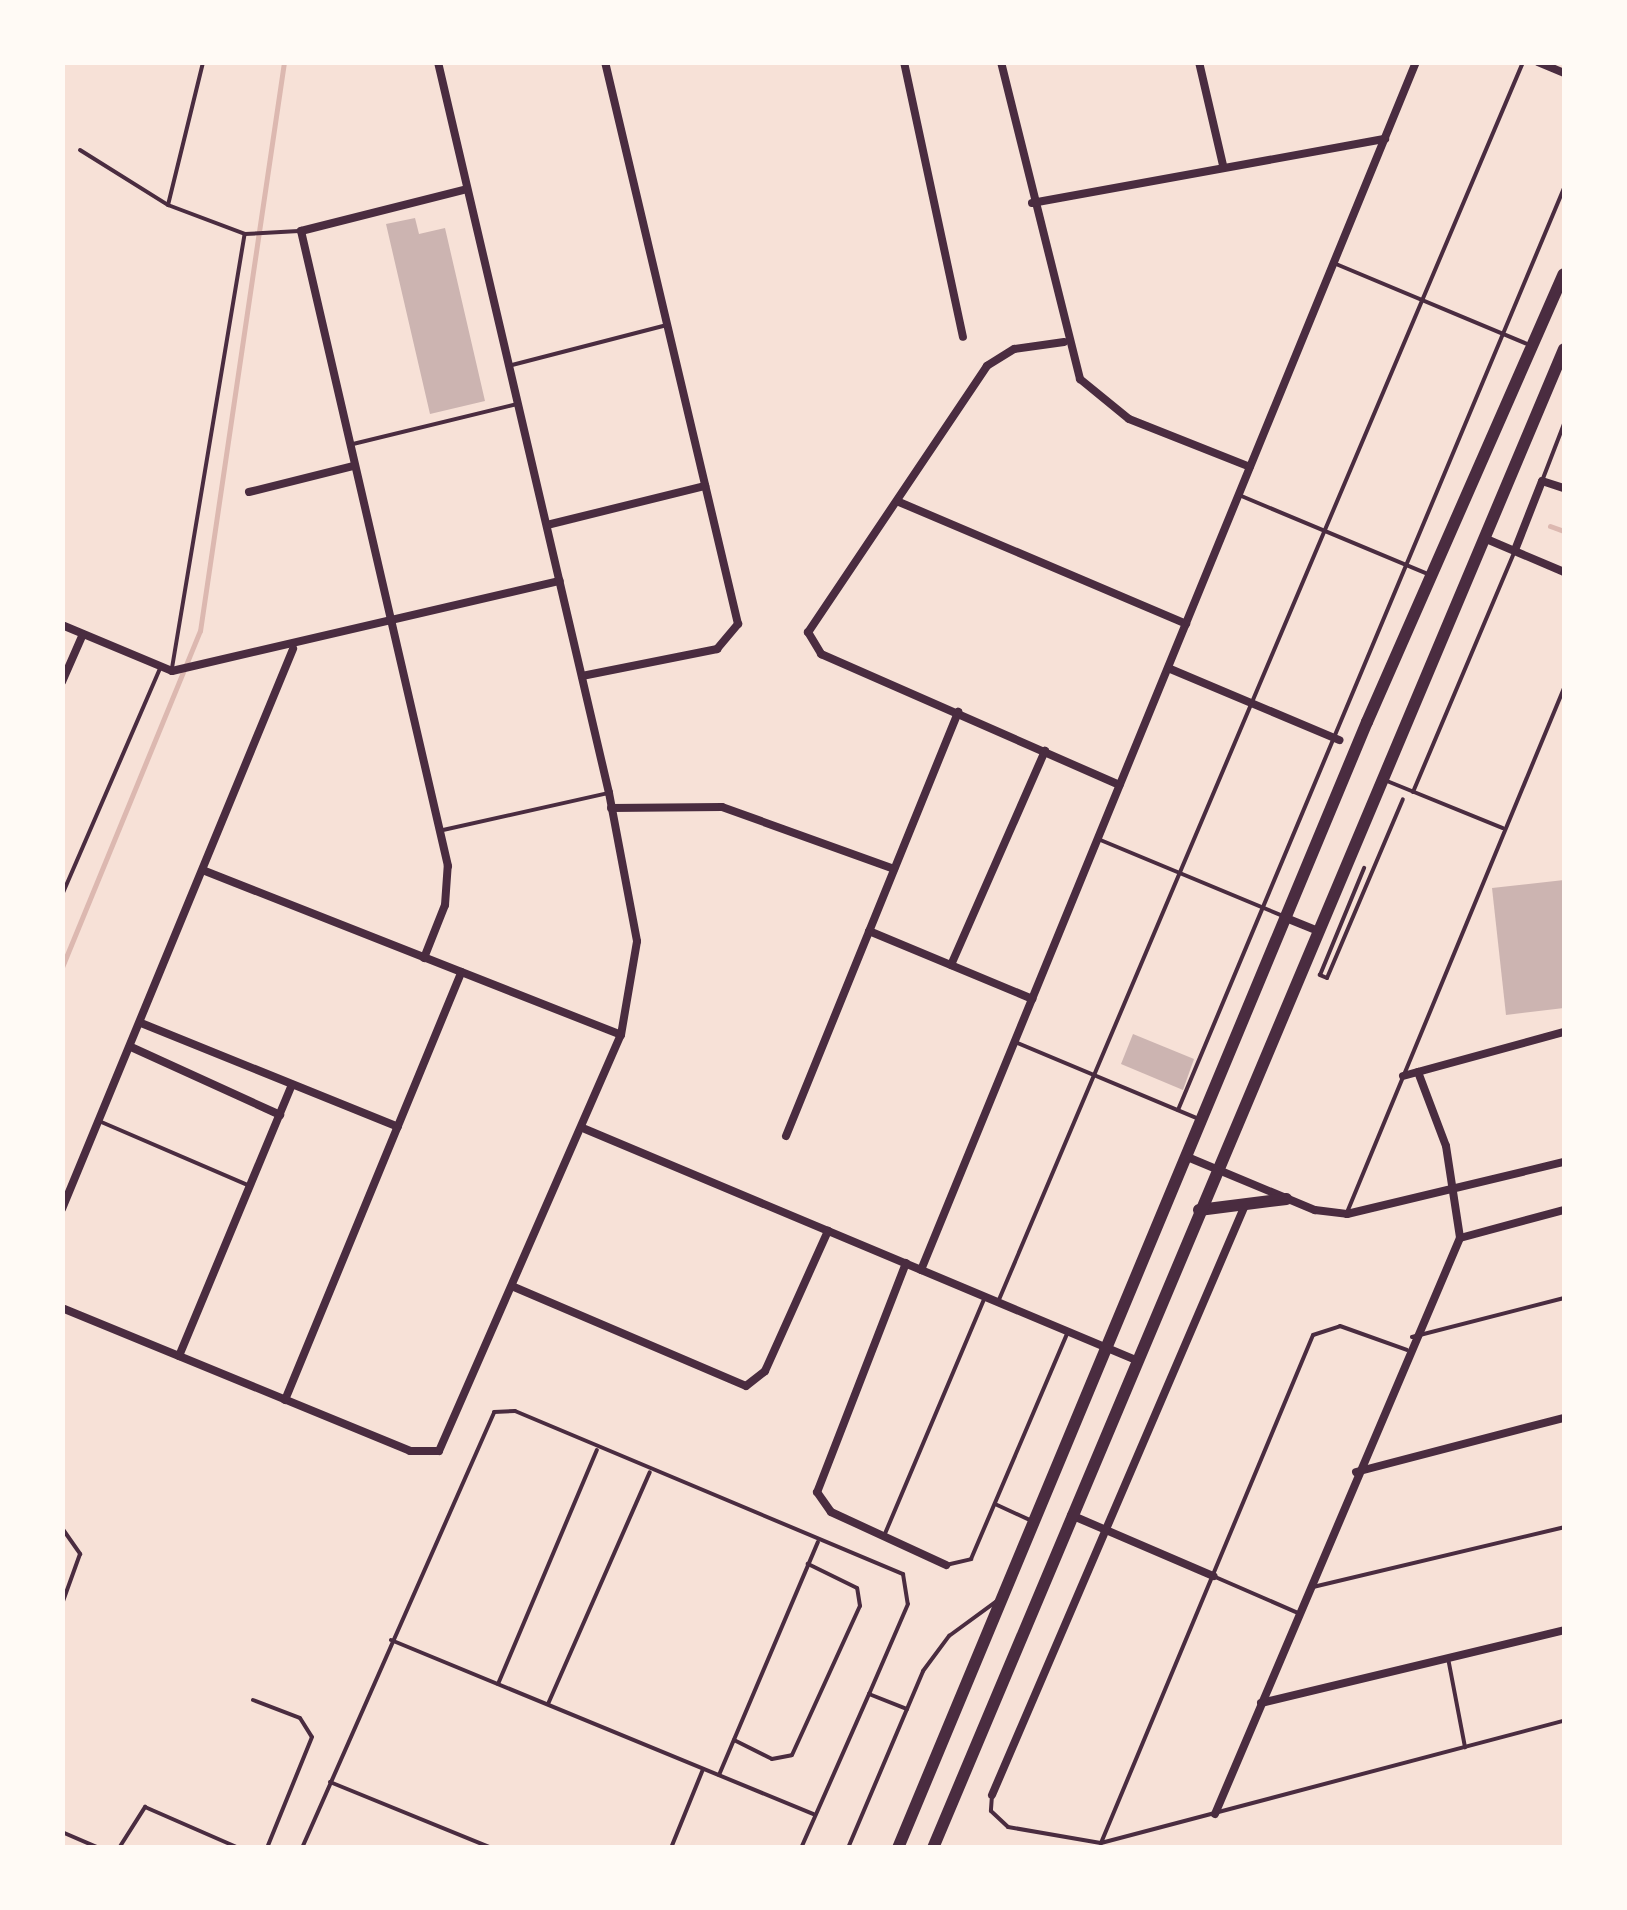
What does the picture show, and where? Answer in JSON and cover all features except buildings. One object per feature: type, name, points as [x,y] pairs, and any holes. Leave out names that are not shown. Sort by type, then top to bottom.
[{"type":"highway","points":[[898,1848],[1104,1346],[1431,575],[1564,274]]},
{"type":"highway","points":[[933,1848],[1316,930],[1564,349]]},
{"type":"highway","points":[[1199,1210],[1286,1199]]},
{"type":"street","points":[[62,1308],[410,1451],[444,1446],[585,1129],[621,1035],[636,941],[609,793],[438,62]]},
{"type":"street","points":[[582,676],[717,649],[738,624],[605,62]]},
{"type":"street","points":[[904,62],[963,337]]},
{"type":"street","points":[[1000,62],[1064,342],[1104,406],[1250,467]]},
{"type":"street","points":[[1199,62],[1223,165]]},
{"type":"street","points":[[921,1270],[1416,62]]},
{"type":"street","points":[[1538,62],[1564,74]]},
{"type":"street","points":[[1032,204],[1223,165],[1385,139]]},
{"type":"street","points":[[424,958],[448,887],[441,831],[353,466],[302,231],[467,188]]},
{"type":"street","points":[[1064,342],[1014,349],[986,366],[900,502],[810,626],[810,644],[1120,785]]},
{"type":"street","points":[[249,492],[353,466]]},
{"type":"street","points":[[1515,550],[1542,480],[1564,488]]},
{"type":"street","points":[[547,525],[706,486]]},
{"type":"street","points":[[900,502],[1186,624]]},
{"type":"street","points":[[1484,538],[1564,572]]},
{"type":"street","points":[[62,625],[172,671],[293,650],[560,581]]},
{"type":"street","points":[[62,682],[83,634]]},
{"type":"street","points":[[62,1209],[293,650]]},
{"type":"street","points":[[1168,668],[1339,740]]},
{"type":"street","points":[[786,1136],[958,712]]},
{"type":"street","points":[[950,965],[1045,751]]},
{"type":"street","points":[[611,808],[722,807],[894,869]]},
{"type":"street","points":[[204,872],[621,1035]]},
{"type":"street","points":[[1286,918],[1316,930]]},
{"type":"street","points":[[869,931],[1032,999]]},
{"type":"street","points":[[285,1400],[461,972]]},
{"type":"street","points":[[141,1023],[398,1127]]},
{"type":"street","points":[[1403,1076],[1564,1032]]},
{"type":"street","points":[[131,1047],[280,1115]]},
{"type":"street","points":[[1215,1814],[1412,1337],[1460,1238],[1456,1193],[1418,1072]]},
{"type":"street","points":[[178,1356],[292,1085]]},
{"type":"street","points":[[585,1129],[1136,1360]]},
{"type":"street","points":[[1185,1156],[1286,1199],[1347,1214],[1456,1193],[1564,1162]]},
{"type":"street","points":[[992,1795],[1246,1204]]},
{"type":"street","points":[[1460,1238],[1564,1210]]},
{"type":"street","points":[[514,1288],[746,1386],[764,1372],[828,1231]]},
{"type":"street","points":[[906,1263],[817,1492],[824,1507],[946,1565]]},
{"type":"street","points":[[1356,1472],[1564,1418]]},
{"type":"street","points":[[1071,1514],[1212,1576]]},
{"type":"street","points":[[1261,1703],[1564,1630]]},
{"type":"lane","points":[[168,205],[203,62]]},
{"type":"lane","points":[[998,1302],[1523,62]]},
{"type":"lane","points":[[80,150],[168,205],[245,234],[302,231]]},
{"type":"lane","points":[[1178,1110],[1339,740],[1564,188]]},
{"type":"lane","points":[[172,671],[245,234]]},
{"type":"lane","points":[[1336,264],[1532,345]]},
{"type":"lane","points":[[507,366],[667,325]]},
{"type":"lane","points":[[349,445],[517,404]]},
{"type":"lane","points":[[1542,480],[1564,424]]},
{"type":"lane","points":[[1239,495],[1431,575]]},
{"type":"lane","points":[[1410,790],[1515,550]]},
{"type":"lane","points":[[62,894],[160,668]]},
{"type":"lane","points":[[1347,1214],[1564,688]]},
{"type":"lane","points":[[1381,779],[1503,828]]},
{"type":"lane","points":[[441,831],[609,793]]},
{"type":"lane","points":[[1098,839],[1286,918]]},
{"type":"lane","points":[[1015,1042],[1200,1120]]},
{"type":"lane","points":[[99,1121],[250,1186]]},
{"type":"lane","points":[[884,1536],[985,1296]]},
{"type":"lane","points":[[1412,1337],[1564,1298]]},
{"type":"lane","points":[[1100,1843],[1319,1328],[1407,1350]]},
{"type":"lane","points":[[946,1565],[971,1559],[1068,1331]]},
{"type":"lane","points":[[302,1848],[487,1417],[515,1411],[597,1450],[818,1542],[894,1567],[906,1581],[908,1604],[802,1846]]},
{"type":"lane","points":[[498,1684],[597,1450]]},
{"type":"lane","points":[[548,1704],[650,1472]]},
{"type":"lane","points":[[995,1504],[1032,1521]]},
{"type":"lane","points":[[1308,1588],[1564,1527]]},
{"type":"lane","points":[[62,1528],[80,1554],[62,1604]]},
{"type":"lane","points":[[719,1775],[818,1542]]},
{"type":"lane","points":[[734,1740],[772,1759],[792,1755],[860,1606],[857,1588],[808,1564]]},
{"type":"lane","points":[[1212,1576],[1298,1613]]},
{"type":"lane","points":[[848,1848],[907,1709],[942,1644],[1000,1599]]},
{"type":"lane","points":[[392,1640],[814,1814]]},
{"type":"lane","points":[[1448,1658],[1466,1747]]},
{"type":"lane","points":[[868,1694],[907,1709]]},
{"type":"lane","points":[[253,1700],[311,1731],[267,1848]]},
{"type":"lane","points":[[992,1795],[991,1810],[1008,1827],[1100,1843],[1564,1721]]},
{"type":"lane","points":[[670,1848],[704,1768]]},
{"type":"lane","points":[[330,1782],[492,1848]]},
{"type":"lane","points":[[119,1848],[145,1806],[239,1848]]},
{"type":"lane","points":[[62,1832],[99,1848]]},
{"type":"path","points":[[1364,868],[1320,975],[1328,978],[1410,790]]},
{"type":"waterway","points":[[62,967],[200,631],[284,62]]},
{"type":"waterway","points":[[1550,526],[1564,531]]}]
